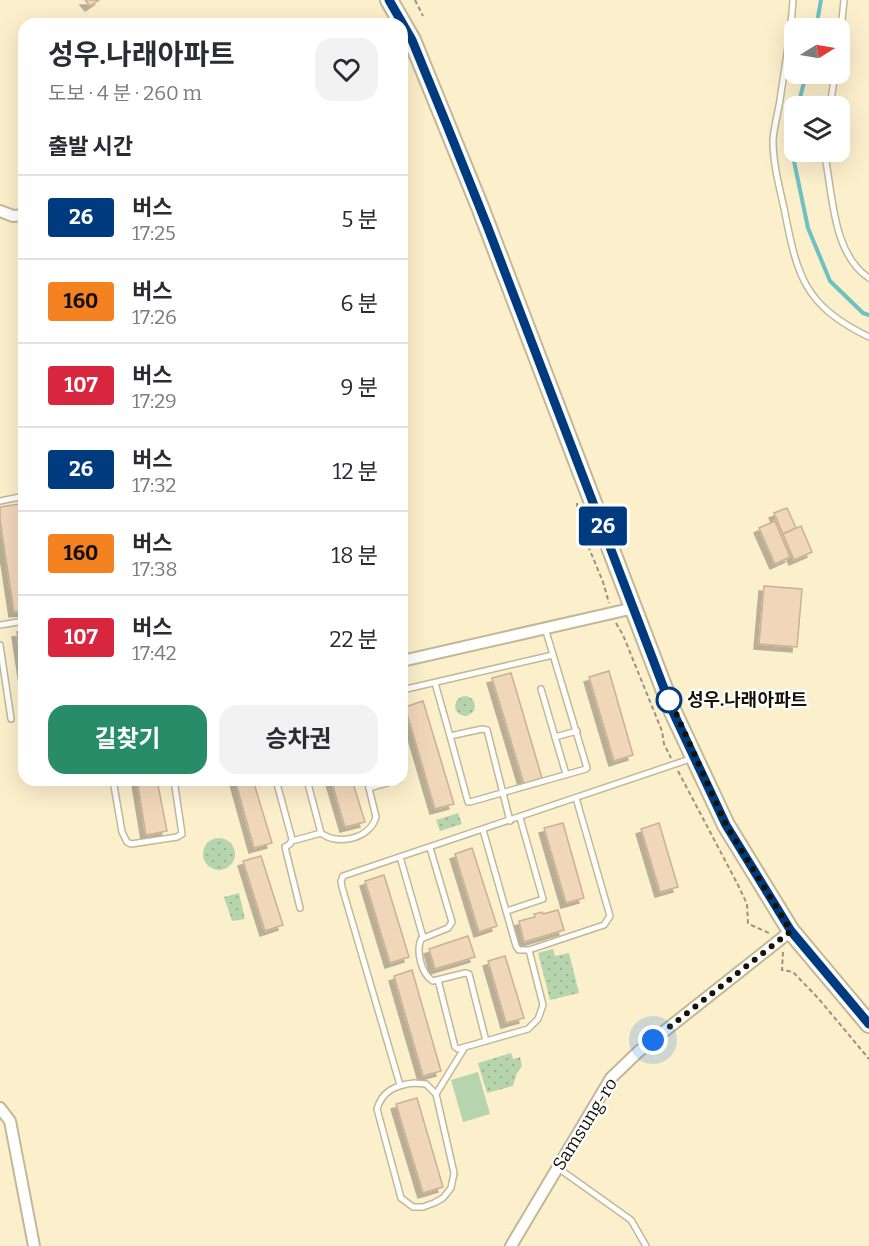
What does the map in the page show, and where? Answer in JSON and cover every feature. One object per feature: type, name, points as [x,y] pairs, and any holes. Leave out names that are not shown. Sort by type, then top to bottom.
[{"type":"main road","points":[[389,0],[399,18]]},
{"type":"main road","points":[[408,33],[472,186],[673,712],[726,825],[791,931],[869,1024]]},
{"type":"street","points":[[0,211],[18,216]]},
{"type":"street","points":[[408,660],[634,608]]},
{"type":"street","name":"Samsung-ro","points":[[511,1246],[611,1078],[638,1052],[791,931]]},
{"type":"street","points":[[0,1108],[10,1121],[34,1246]]},
{"type":"lane","points":[[793,0],[791,28],[773,140],[776,168],[796,266],[804,284],[814,298],[852,329],[869,337]]},
{"type":"lane","points":[[842,18],[844,0]]},
{"type":"lane","points":[[826,162],[838,228],[853,264],[869,279]]},
{"type":"lane","points":[[0,501],[18,497]]},
{"type":"lane","points":[[0,625],[18,622]]},
{"type":"lane","points":[[435,683],[466,801],[470,802],[502,793],[588,766],[545,628]]},
{"type":"lane","points":[[0,645],[11,719]]},
{"type":"lane","points":[[408,689],[553,655]]},
{"type":"lane","points":[[541,688],[566,774]]},
{"type":"lane","points":[[450,736],[487,730],[510,821]]},
{"type":"lane","points":[[555,737],[577,731]]},
{"type":"lane","points":[[400,1086],[341,881],[343,876],[695,758]]},
{"type":"lane","points":[[114,786],[124,838],[127,842],[135,844],[177,837],[182,834],[175,786]]},
{"type":"lane","points":[[278,786],[292,841]]},
{"type":"lane","points":[[309,786],[321,833],[328,838],[338,840],[365,833],[374,825],[376,817],[369,788],[376,786]]},
{"type":"lane","points":[[483,830],[519,950],[529,950],[604,925],[610,916],[576,798]]},
{"type":"lane","points":[[507,911],[543,899],[520,818]]},
{"type":"lane","points":[[300,908],[285,847],[292,841],[321,833]]},
{"type":"lane","points":[[430,848],[452,922],[448,928],[420,940],[418,946],[422,964],[428,978],[433,981],[469,974],[486,1041]]},
{"type":"lane","points":[[400,857],[423,937]]},
{"type":"lane","points":[[438,980],[455,1047],[458,1049],[528,1029],[534,1025],[542,1013],[543,1005],[529,950]]},
{"type":"lane","points":[[436,1094],[465,1047]]},
{"type":"lane","points":[[414,1083],[426,1084],[436,1094],[454,1173],[451,1188],[444,1198],[423,1207],[413,1207],[401,1198],[377,1109],[380,1099],[387,1092],[400,1086],[414,1083]]},
{"type":"lane","points":[[558,1168],[631,1220],[645,1246]]},
{"type":"path","points":[[415,0],[423,16]]},
{"type":"green space","points":[[465,696],[472,699],[475,706],[472,713],[465,716],[458,713],[455,706],[458,699]]},
{"type":"green space","points":[[458,813],[462,824],[440,831],[436,820]]},
{"type":"green space","points":[[219,838],[230,843],[235,854],[230,865],[219,870],[208,865],[203,854],[208,843]]},
{"type":"green space","points":[[239,893],[245,919],[232,921],[224,897]]},
{"type":"green space","points":[[553,949],[555,956],[569,953],[579,993],[550,1000],[538,953]]},
{"type":"green space","points":[[511,1053],[513,1059],[520,1057],[522,1066],[513,1086],[487,1093],[478,1063]]},
{"type":"green space","points":[[478,1072],[490,1114],[463,1122],[451,1080]]},
{"type":"building","points":[[85,0],[99,0],[90,6]]},
{"type":"building","points":[[18,504],[18,612],[14,612],[0,507]]},
{"type":"building","points":[[787,508],[796,528],[783,534],[774,513]]},
{"type":"building","points":[[775,521],[790,557],[775,564],[759,528]]},
{"type":"building","points":[[801,526],[812,552],[794,560],[783,534]]},
{"type":"building","points":[[764,586],[802,589],[797,647],[759,644]]},
{"type":"building","points":[[609,671],[633,755],[614,761],[589,677]]},
{"type":"building","points":[[511,673],[542,778],[524,784],[492,678]]},
{"type":"building","points":[[423,701],[454,804],[435,809],[408,717],[408,706]]},
{"type":"building","points":[[138,786],[158,786],[167,831],[146,835]]},
{"type":"building","points":[[237,786],[255,786],[272,843],[254,848]]},
{"type":"building","points":[[333,786],[354,786],[365,822],[345,827]]},
{"type":"building","points":[[563,823],[584,898],[566,903],[544,828]]},
{"type":"building","points":[[659,823],[678,887],[660,892],[641,829]]},
{"type":"building","points":[[472,848],[497,926],[479,932],[455,854]]},
{"type":"building","points":[[261,856],[283,925],[265,931],[243,861]]},
{"type":"building","points":[[384,875],[409,957],[390,963],[365,881]]},
{"type":"building","points":[[558,910],[564,930],[524,942],[519,921],[535,917],[534,914]]},
{"type":"building","points":[[468,936],[475,957],[435,969],[429,949]]},
{"type":"building","points":[[505,956],[524,1018],[506,1023],[488,961]]},
{"type":"building","points":[[412,970],[441,1071],[423,1076],[394,976]]},
{"type":"building","points":[[417,1098],[443,1187],[423,1193],[396,1104]]},
{"type":"waterway","points":[[818,18],[821,0]]},
{"type":"waterway","points":[[800,96],[804,84]]},
{"type":"waterway","points":[[794,162],[808,228],[830,281],[863,313],[869,315]]},
{"type":"bus line","name":"26","points":[[389,0],[399,18]]},
{"type":"bus line","name":"26","points":[[408,33],[472,186],[673,712],[726,825],[791,931],[869,1024]]},
{"type":"place","name":"성우.나래아파트","points":[[669,700]]},
{"type":"route","points":[[653,1040],[791,931],[726,825],[673,712],[666,691],[669,700]]}]
